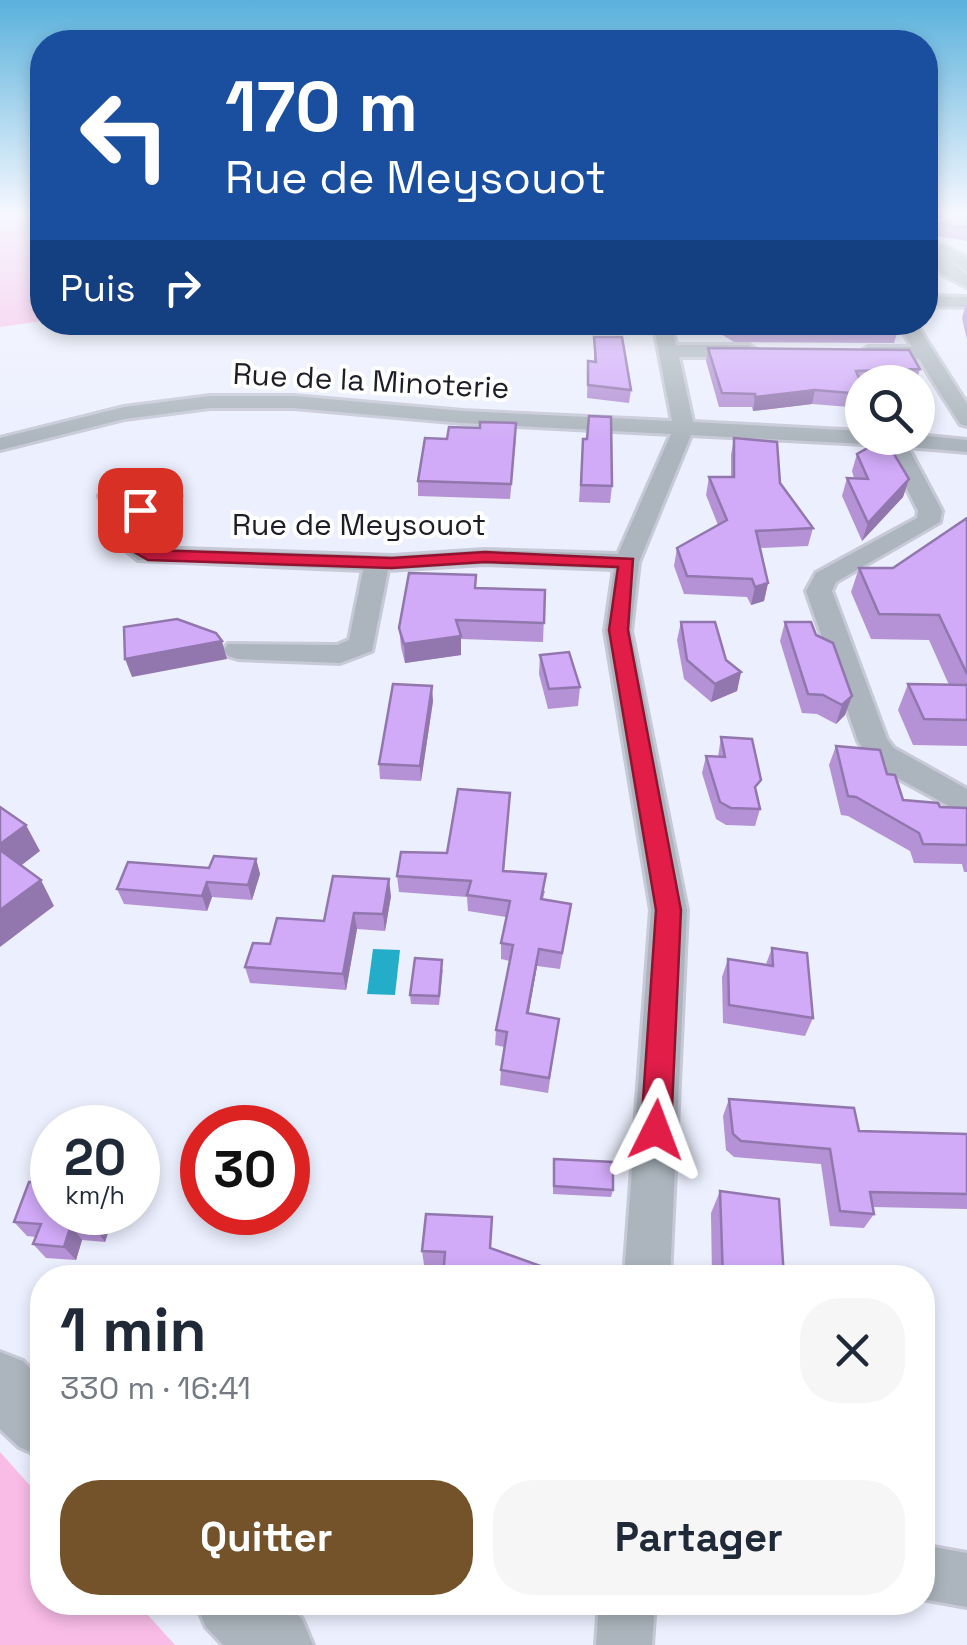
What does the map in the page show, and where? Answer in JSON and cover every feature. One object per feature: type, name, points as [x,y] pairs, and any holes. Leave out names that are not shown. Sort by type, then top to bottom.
[{"type":"street","points":[[938,301],[967,302]]},
{"type":"street","points":[[649,1265],[669,910],[618,630],[627,562],[684,427],[665,335]]},
{"type":"street","points":[[914,335],[967,420]]},
{"type":"street","points":[[668,350],[764,351]]},
{"type":"street","points":[[840,352],[926,353]]},
{"type":"street","name":"Rue de la Minoterie","points":[[0,444],[124,413],[210,402],[294,402],[462,416],[845,436]]},
{"type":"street","name":"Rue de la Minoterie","points":[[935,443],[967,446]]},
{"type":"street","points":[[887,455],[930,511],[928,522],[825,578],[819,590],[872,741],[883,756],[967,804]]},
{"type":"street","name":"Rue de Meysouot","points":[[130,510],[126,522],[128,544],[148,555],[377,562],[485,557],[627,562]]},
{"type":"street","points":[[238,650],[340,654],[362,645],[377,562]]},
{"type":"street","points":[[0,1384],[30,1413]]},
{"type":"street","points":[[935,1574],[967,1580]]},
{"type":"street","points":[[245,1615],[276,1645]]},
{"type":"street","points":[[624,1645],[626,1615]]},
{"type":"shaded area","points":[[0,291],[30,291],[30,323],[0,327]]},
{"type":"shaded area","points":[[0,1452],[30,1486],[30,1615],[148,1615],[175,1645],[0,1645]]},
{"type":"water","points":[[373,949],[400,950],[395,995],[367,994]]},
{"type":"building","points":[[594,337],[622,337],[631,390],[588,385],[588,361],[596,362]]},
{"type":"building","points":[[708,348],[909,350],[918,365],[845,365],[845,393],[815,390],[755,397],[722,393]]},
{"type":"building","points":[[589,416],[611,417],[612,486],[581,485],[583,439],[587,439]]},
{"type":"building","points":[[480,422],[516,423],[511,484],[418,481],[425,438],[447,439],[449,427],[480,428]]},
{"type":"building","points":[[734,438],[777,442],[780,483],[813,528],[756,531],[768,583],[755,587],[752,579],[687,576],[677,548],[727,520],[709,477],[734,477]]},
{"type":"building","points":[[857,455],[895,455],[909,479],[868,523],[847,478],[868,479]]},
{"type":"building","points":[[967,518],[967,674],[939,615],[879,614],[859,568],[893,568]]},
{"type":"building","points":[[409,573],[476,575],[475,588],[545,590],[544,623],[456,620],[461,636],[404,644],[399,628]]},
{"type":"building","points":[[177,619],[216,633],[222,641],[125,659],[124,627]]},
{"type":"building","points":[[681,622],[715,622],[726,660],[741,672],[715,684],[687,660]]},
{"type":"building","points":[[785,622],[811,622],[816,635],[833,643],[852,696],[842,705],[823,695],[808,694]]},
{"type":"building","points":[[569,652],[580,687],[549,689],[540,655]]},
{"type":"building","points":[[393,684],[432,686],[420,766],[379,764]]},
{"type":"building","points":[[908,684],[967,685],[967,720],[924,719]]},
{"type":"building","points":[[721,737],[752,739],[761,780],[755,787],[760,809],[731,808],[720,802],[706,756],[725,757]]},
{"type":"building","points":[[836,746],[880,750],[887,774],[895,775],[903,800],[967,808],[967,845],[923,844],[919,833],[848,796]]},
{"type":"building","points":[[458,789],[510,793],[503,871],[546,874],[541,899],[571,904],[562,953],[539,949],[527,1013],[559,1019],[549,1078],[501,1070],[507,1032],[496,1030],[513,945],[501,943],[510,901],[467,895],[471,881],[397,876],[401,852],[447,853]]},
{"type":"building","points":[[0,807],[26,825],[0,844]]},
{"type":"building","points":[[0,850],[41,880],[0,910]]},
{"type":"building","points":[[214,856],[256,859],[248,885],[207,882],[202,896],[117,889],[128,862],[209,868]]},
{"type":"building","points":[[333,876],[389,879],[383,914],[354,913],[343,974],[245,967],[253,943],[270,944],[277,918],[324,921]]},
{"type":"building","points":[[772,948],[807,953],[813,1018],[729,1005],[728,959],[773,966]]},
{"type":"building","points":[[415,958],[442,960],[439,996],[410,995]]},
{"type":"building","points":[[729,1099],[854,1108],[859,1131],[967,1134],[967,1194],[870,1192],[874,1214],[840,1211],[830,1149],[741,1141],[733,1134]]},
{"type":"building","points":[[554,1159],[613,1162],[613,1190],[554,1186]]},
{"type":"building","points":[[29,1182],[30,1182],[30,1223],[14,1222]]},
{"type":"building","points":[[720,1191],[779,1199],[783,1265],[723,1265]]},
{"type":"building","points":[[426,1214],[492,1217],[490,1248],[538,1265],[444,1265],[445,1252],[422,1251]]},
{"type":"building","points":[[37,1235],[68,1235],[64,1247],[33,1244]]},
{"type":"route","points":[[140,510],[130,510],[126,522],[128,544],[148,555],[392,563],[485,557],[627,562],[618,630],[669,910],[656,1130]]}]
